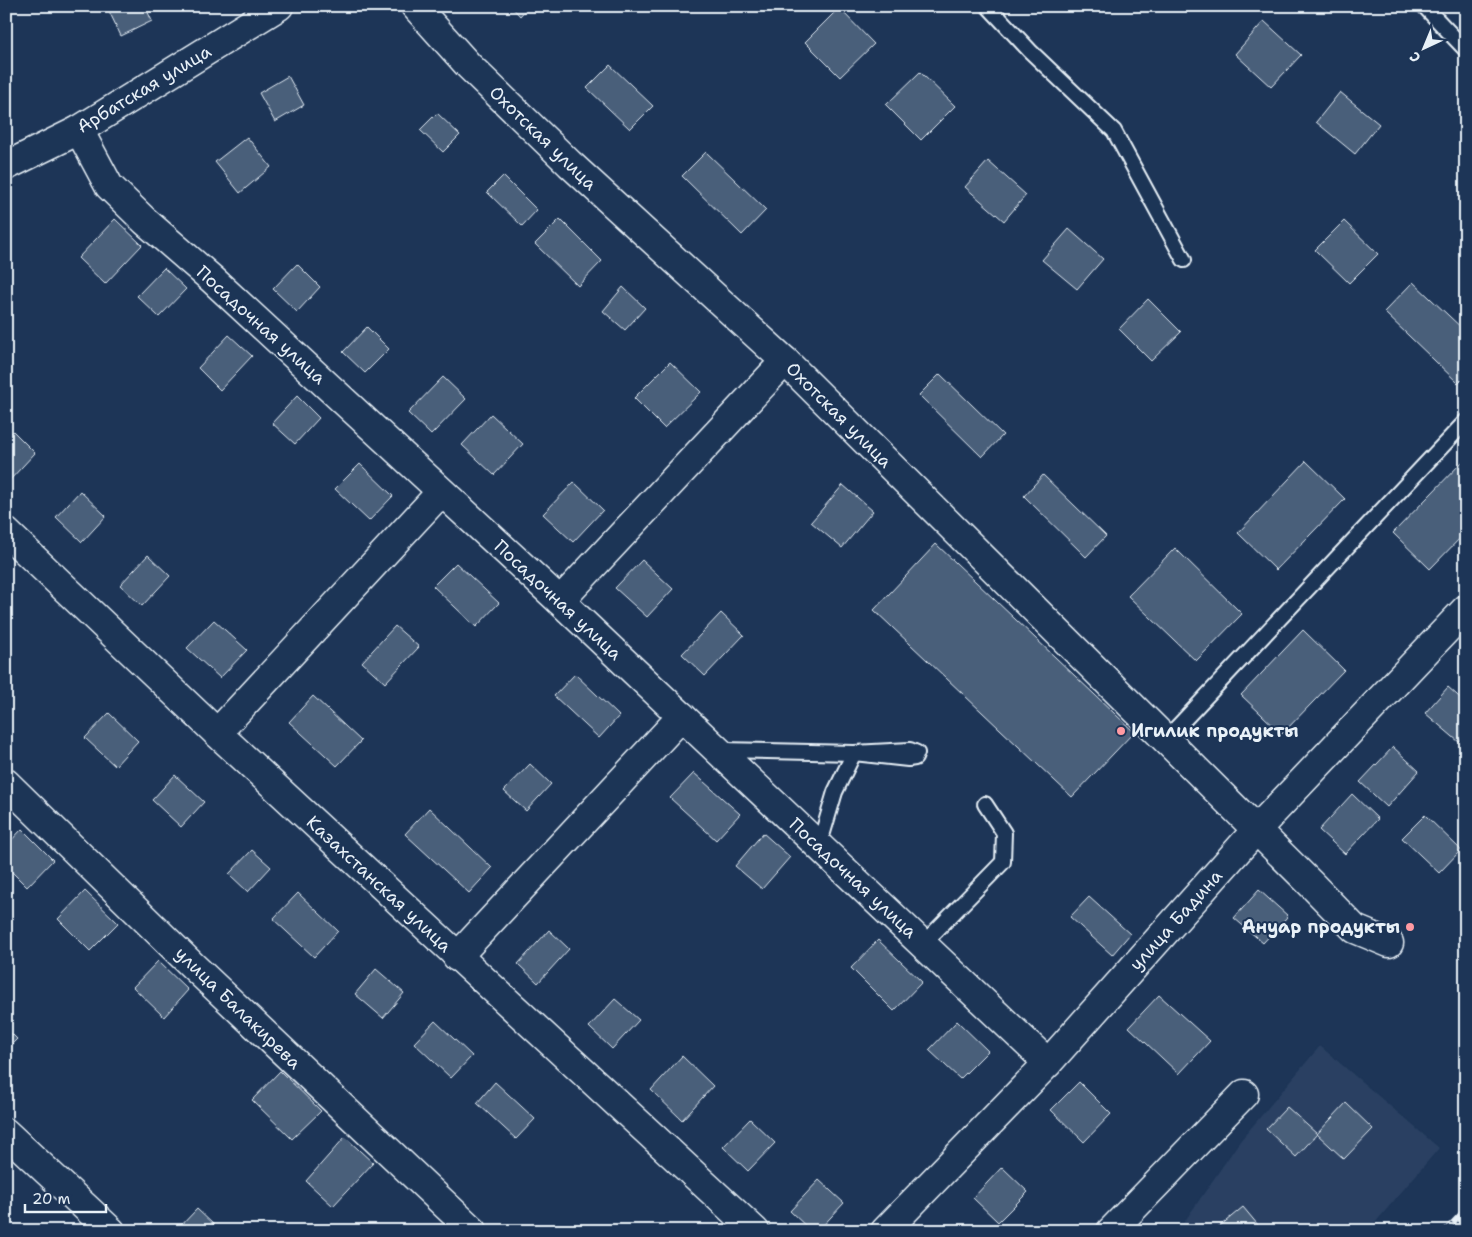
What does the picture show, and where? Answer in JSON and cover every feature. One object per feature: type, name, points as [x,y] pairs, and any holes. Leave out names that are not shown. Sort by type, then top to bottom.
[{"type":"street","name":"Арбатская улица","points":[[6,166],[79,130],[279,6]]},
{"type":"street","name":"Охотская улица","points":[[415,6],[469,66],[570,164],[784,360],[1355,929],[1389,943]]},
{"type":"street","name":"Посадочная улица","points":[[79,130],[109,186],[682,716],[1048,1064]]},
{"type":"street","points":[[560,602],[784,360]]},
{"type":"street","points":[[217,733],[441,492]]},
{"type":"street","name":"Казахстанская улица","points":[[6,532],[217,733],[457,957],[755,1231]]},
{"type":"street","name":"улица Бадина","points":[[885,1231],[1048,1064],[1256,830],[1466,609]]},
{"type":"street","points":[[457,957],[682,716]]},
{"type":"street","name":"улица Балакирева","points":[[6,782],[192,966],[473,1231]]},
{"type":"street","points":[[1111,1231],[1244,1094]]},
{"type":"street","points":[[6,1134],[111,1231]]},
{"type":"lane","points":[[988,6],[1030,51],[1114,131],[1184,260]]},
{"type":"lane","points":[[1424,6],[1466,50]]},
{"type":"lane","points":[[1166,739],[1466,421]]},
{"type":"lane","points":[[718,750],[854,753],[835,792],[819,846]]},
{"type":"lane","points":[[923,944],[1003,862],[1004,833],[984,804]]},
{"type":"shaded area","points":[[1320,1046],[1439,1148],[1368,1231],[1178,1231],[1240,1141]]},
{"type":"building","points":[[120,6],[145,6],[152,21],[121,36],[109,11]]},
{"type":"building","points":[[511,6],[529,6],[520,16]]},
{"type":"building","points":[[1466,6],[1466,16],[1456,7]]},
{"type":"building","points":[[839,8],[874,44],[840,77],[805,42]]},
{"type":"building","points":[[1264,21],[1301,55],[1271,87],[1235,54]]},
{"type":"building","points":[[610,65],[653,106],[630,129],[587,88]]},
{"type":"building","points":[[920,72],[955,106],[921,140],[886,105]]},
{"type":"building","points":[[288,76],[304,105],[275,122],[259,93]]},
{"type":"building","points":[[1340,92],[1379,124],[1355,154],[1316,122]]},
{"type":"building","points":[[437,113],[460,135],[443,152],[420,130]]},
{"type":"building","points":[[247,137],[271,167],[240,193],[215,162]]},
{"type":"building","points":[[706,152],[766,210],[742,235],[682,176]]},
{"type":"building","points":[[988,161],[1026,195],[1004,221],[965,187]]},
{"type":"building","points":[[503,176],[537,210],[522,226],[487,192]]},
{"type":"building","points":[[115,219],[142,245],[105,284],[78,258]]},
{"type":"building","points":[[560,219],[602,261],[578,286],[535,244]]},
{"type":"building","points":[[1344,221],[1378,254],[1349,283],[1315,250]]},
{"type":"building","points":[[1069,229],[1103,259],[1077,289],[1042,260]]},
{"type":"building","points":[[297,264],[320,287],[297,312],[273,289]]},
{"type":"building","points":[[164,268],[186,289],[159,317],[137,296]]},
{"type":"building","points":[[1413,282],[1466,332],[1466,375],[1458,383],[1384,312]]},
{"type":"building","points":[[623,287],[645,308],[625,330],[603,311]]},
{"type":"building","points":[[1148,299],[1181,332],[1151,361],[1119,329]]},
{"type":"building","points":[[367,327],[389,349],[365,373],[343,352]]},
{"type":"building","points":[[229,335],[252,356],[220,390],[198,368]]},
{"type":"building","points":[[670,362],[701,392],[664,428],[634,398]]},
{"type":"building","points":[[940,374],[1003,435],[982,457],[919,395]]},
{"type":"building","points":[[443,377],[466,399],[431,435],[408,413]]},
{"type":"building","points":[[297,396],[319,418],[295,444],[272,423]]},
{"type":"building","points":[[491,414],[523,444],[494,475],[462,445]]},
{"type":"building","points":[[13,431],[35,453],[9,481],[6,478],[6,438]]},
{"type":"building","points":[[1464,460],[1466,462],[1466,532],[1430,569],[1393,533]]},
{"type":"building","points":[[1306,461],[1345,499],[1276,570],[1238,533]]},
{"type":"building","points":[[360,464],[393,496],[369,521],[335,489]]},
{"type":"building","points":[[1043,475],[1106,536],[1086,557],[1024,496]]},
{"type":"building","points":[[574,482],[603,510],[573,542],[543,514]]},
{"type":"building","points":[[843,485],[873,511],[842,548],[811,522]]},
{"type":"building","points":[[80,491],[106,516],[82,542],[56,517]]},
{"type":"building","points":[[936,544],[1134,732],[1072,797],[874,610]]},
{"type":"building","points":[[1175,548],[1242,614],[1196,661],[1128,596]]},
{"type":"building","points":[[148,555],[170,576],[142,606],[120,585]]},
{"type":"building","points":[[642,560],[673,589],[647,617],[615,588]]},
{"type":"building","points":[[456,563],[499,603],[476,627],[433,586]]},
{"type":"building","points":[[721,613],[744,635],[705,676],[682,654]]},
{"type":"building","points":[[214,620],[247,650],[220,678],[187,648]]},
{"type":"building","points":[[395,626],[419,647],[385,683],[362,662]]},
{"type":"building","points":[[1303,630],[1344,670],[1282,734],[1241,695]]},
{"type":"building","points":[[575,674],[619,716],[599,738],[554,696]]},
{"type":"building","points":[[1448,687],[1466,703],[1466,734],[1459,742],[1425,713]]},
{"type":"building","points":[[313,696],[361,741],[337,766],[289,722]]},
{"type":"building","points":[[109,713],[138,741],[115,766],[85,738]]},
{"type":"building","points":[[1393,747],[1419,771],[1387,807],[1360,782]]},
{"type":"building","points":[[530,764],[551,784],[526,811],[504,791]]},
{"type":"building","points":[[694,773],[740,814],[716,840],[670,798]]},
{"type":"building","points":[[175,775],[204,802],[181,827],[152,800]]},
{"type":"building","points":[[1352,794],[1378,819],[1345,854],[1319,830]]},
{"type":"building","points":[[429,808],[492,868],[469,893],[405,834]]},
{"type":"building","points":[[1425,815],[1461,850],[1439,873],[1402,838]]},
{"type":"building","points":[[22,829],[53,860],[27,887],[6,866],[6,846]]},
{"type":"building","points":[[763,833],[790,857],[762,889],[735,866]]},
{"type":"building","points":[[252,850],[271,867],[248,892],[229,874]]},
{"type":"building","points":[[1259,890],[1288,916],[1263,943],[1234,918]]},
{"type":"building","points":[[85,891],[118,923],[90,951],[58,919]]},
{"type":"building","points":[[298,893],[338,931],[314,957],[273,919]]},
{"type":"building","points":[[1089,897],[1130,934],[1112,955],[1070,917]]},
{"type":"building","points":[[549,930],[569,949],[538,983],[518,964]]},
{"type":"building","points":[[878,940],[922,982],[894,1011],[851,968]]},
{"type":"building","points":[[158,961],[188,990],[164,1017],[133,987]]},
{"type":"building","points":[[376,969],[404,993],[383,1018],[355,994]]},
{"type":"building","points":[[1159,995],[1210,1041],[1179,1074],[1129,1027]]},
{"type":"building","points":[[615,999],[639,1020],[612,1049],[589,1027]]},
{"type":"building","points":[[435,1021],[472,1056],[451,1078],[414,1043]]},
{"type":"building","points":[[957,1021],[988,1051],[960,1079],[929,1050]]},
{"type":"building","points":[[6,1028],[17,1039],[6,1050]]},
{"type":"building","points":[[682,1056],[713,1086],[682,1120],[651,1090]]},
{"type":"building","points":[[280,1071],[321,1111],[292,1139],[252,1100]]},
{"type":"building","points":[[495,1082],[535,1119],[516,1139],[477,1103]]},
{"type":"building","points":[[1079,1082],[1111,1114],[1084,1142],[1051,1110]]},
{"type":"building","points":[[1346,1103],[1373,1129],[1344,1159],[1317,1134]]},
{"type":"building","points":[[1287,1107],[1317,1134],[1296,1157],[1266,1129]]},
{"type":"building","points":[[750,1119],[775,1143],[748,1171],[723,1147]]},
{"type":"building","points":[[345,1137],[373,1163],[333,1206],[306,1181]]},
{"type":"building","points":[[1002,1167],[1028,1192],[998,1222],[973,1198]]},
{"type":"building","points":[[819,1180],[844,1203],[818,1231],[811,1231],[790,1211]]},
{"type":"building","points":[[1243,1207],[1263,1231],[1214,1231]]},
{"type":"building","points":[[197,1209],[214,1225],[209,1231],[176,1231]]},
{"type":"railway","points":[[1445,1231],[1466,1209]]},
{"type":"place","name":"Игилик продукты","points":[[1121,731]]},
{"type":"place","name":"Ануар продукты","points":[[1410,927]]}]
